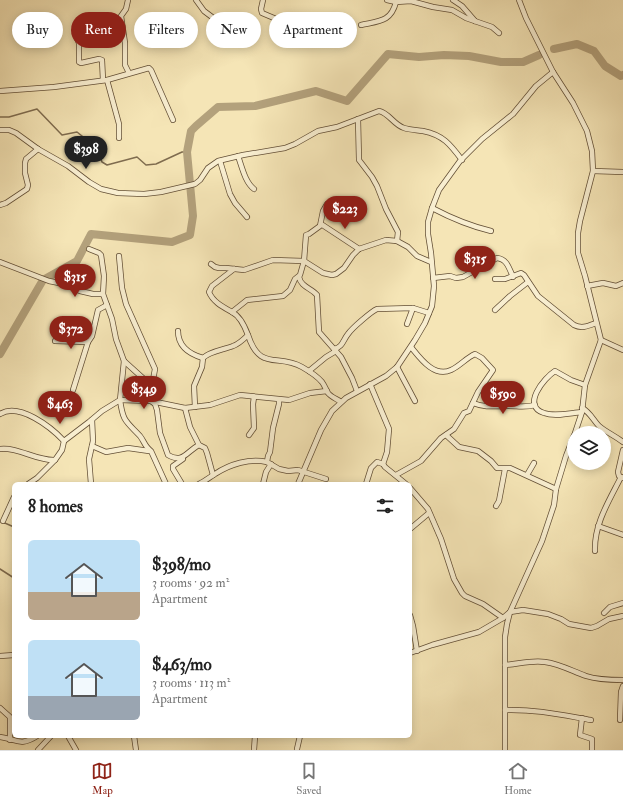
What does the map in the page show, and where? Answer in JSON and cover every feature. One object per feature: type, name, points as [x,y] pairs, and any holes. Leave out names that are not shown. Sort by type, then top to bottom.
[{"type":"street","points":[[128,0],[127,7],[121,16],[125,43],[125,65],[129,73]]},
{"type":"street","points":[[196,0],[206,12]]},
{"type":"street","points":[[264,0],[261,9],[262,13],[269,16]]},
{"type":"street","points":[[387,0],[411,1],[433,7],[446,8],[492,27],[499,33]]},
{"type":"street","points":[[453,0],[462,6],[475,21]]},
{"type":"street","points":[[519,0],[526,18],[553,72],[573,103],[587,131],[592,151],[593,171],[580,222],[578,234],[578,253],[601,340],[585,385],[582,410],[577,426]]},
{"type":"street","points":[[361,25],[378,21],[390,16],[394,1]]},
{"type":"street","points":[[79,48],[79,62],[102,60],[105,80],[119,124],[119,138]]},
{"type":"street","points":[[0,91],[105,80],[146,69],[151,70],[173,120]]},
{"type":"street","points":[[299,482],[320,430],[332,411],[341,402],[357,391],[386,376],[397,367],[423,327],[433,302],[433,278],[428,228],[432,208],[439,190],[462,160],[482,139],[513,114],[536,86],[553,72]]},
{"type":"street","points":[[0,130],[16,132],[38,149],[68,166],[95,185],[108,191],[137,194],[161,192],[195,184],[200,180],[208,168],[220,161],[238,156],[285,148],[318,131],[337,127],[379,111],[383,112],[399,126],[405,129],[432,134],[443,139],[448,142],[462,160]]},
{"type":"street","points":[[358,119],[359,160],[377,186],[386,209],[398,232],[397,242]]},
{"type":"street","points":[[0,205],[6,203],[27,189],[28,185],[25,173],[26,159],[38,149]]},
{"type":"street","points":[[238,156],[246,179],[250,186],[254,189]]},
{"type":"street","points":[[220,161],[230,194],[235,203],[248,217]]},
{"type":"street","points":[[593,171],[623,172]]},
{"type":"street","points":[[232,312],[247,300],[283,296],[290,290],[295,279],[298,277],[304,261],[306,235],[314,231],[321,224],[322,215],[327,204]]},
{"type":"street","points":[[432,208],[478,228],[492,231]]},
{"type":"street","points":[[321,224],[359,249]]},
{"type":"street","points":[[211,264],[219,268],[248,270],[273,260],[304,261],[323,273],[334,275],[344,268],[359,249],[386,240],[397,242],[408,247],[418,256],[431,262]]},
{"type":"street","points":[[89,249],[99,252],[101,255],[104,276],[103,294],[124,361],[120,400],[123,418],[139,436],[146,448],[151,451],[165,482]]},
{"type":"street","points":[[119,256],[122,288],[126,304],[155,368],[151,391],[151,401],[156,407],[160,433],[168,455],[174,458],[184,457]]},
{"type":"street","points":[[433,278],[450,276],[456,278],[463,277],[497,258],[506,261],[513,277]]},
{"type":"street","points":[[0,262],[49,281],[64,284],[87,293],[103,294]]},
{"type":"street","points":[[234,269],[212,286],[209,292],[214,300],[232,312],[243,323],[255,351],[262,357],[298,364],[309,371],[320,381],[329,394],[341,402]]},
{"type":"street","points":[[495,280],[521,274],[538,296],[574,324],[579,327],[584,327],[596,323]]},
{"type":"street","points":[[298,277],[300,283],[317,295],[319,332],[335,350],[346,366],[357,391]]},
{"type":"street","points":[[495,310],[528,282]]},
{"type":"street","points":[[587,286],[603,283],[616,286],[623,283]]},
{"type":"street","points":[[74,390],[88,342],[92,336],[98,310],[107,305]]},
{"type":"street","points":[[309,371],[344,343],[347,335],[374,310],[382,308],[413,308],[429,313]]},
{"type":"street","points":[[406,324],[413,308]]},
{"type":"street","points":[[178,330],[178,338],[184,348],[189,353],[203,358]]},
{"type":"street","points":[[195,407],[194,386],[202,367],[203,358],[206,355],[234,346],[248,335]]},
{"type":"street","points":[[601,340],[623,350]]},
{"type":"street","points":[[55,341],[88,342]]},
{"type":"street","points":[[396,475],[421,461],[441,438],[454,429],[464,413],[469,411],[478,392],[493,370],[482,358],[475,354],[450,371],[439,372],[426,364],[411,347]]},
{"type":"street","points":[[124,361],[145,380],[151,391]]},
{"type":"street","points":[[397,367],[415,401]]},
{"type":"street","points":[[585,385],[571,380],[555,371],[537,389],[535,396],[539,411],[557,415],[582,410],[587,411],[597,424],[623,442]]},
{"type":"street","points":[[370,384],[390,429],[387,452],[383,464]]},
{"type":"street","points":[[31,482],[38,478],[55,460],[62,450],[64,441],[102,411],[120,400],[151,401],[185,408],[210,405],[240,395],[289,400],[310,393],[327,391]]},
{"type":"street","points":[[249,435],[254,428],[254,397]]},
{"type":"street","points":[[264,482],[269,463],[268,456],[279,400]]},
{"type":"street","points":[[473,404],[518,407],[526,407],[536,404]]},
{"type":"street","points":[[185,408],[190,427],[199,445],[205,448],[213,475]]},
{"type":"street","points":[[0,414],[5,411],[21,412],[38,420],[53,430],[64,441]]},
{"type":"street","points":[[91,482],[89,459],[93,435],[92,420]]},
{"type":"street","points":[[446,435],[459,447],[478,451],[491,461],[497,468],[510,468],[556,489]]},
{"type":"street","points":[[181,482],[173,469],[173,466],[199,445]]},
{"type":"street","points":[[92,446],[106,452],[114,452],[122,448],[151,451]]},
{"type":"street","points":[[0,449],[5,448],[16,450],[41,460],[55,460]]},
{"type":"street","points":[[595,551],[595,534],[602,515],[622,478],[618,472],[623,450]]},
{"type":"street","points":[[505,750],[506,624],[542,541],[554,505],[556,489],[567,453]]},
{"type":"street","points":[[202,482],[223,469],[242,462],[255,460],[269,463],[279,469],[302,472],[326,479]]},
{"type":"street","points":[[367,482],[371,468],[377,462],[383,464],[404,482]]},
{"type":"street","points":[[527,475],[534,463]]},
{"type":"street","points":[[496,506],[499,501],[506,469]]},
{"type":"street","points":[[412,490],[428,509],[441,539],[450,568],[462,593],[465,596],[483,604],[503,618]]},
{"type":"street","points":[[4,521],[12,502]]},
{"type":"street","points":[[412,527],[429,513]]},
{"type":"street","points":[[598,526],[623,535]]},
{"type":"street","points":[[604,613],[610,607],[623,603]]},
{"type":"street","points":[[412,652],[479,632],[503,618],[510,612],[523,610],[541,613],[561,618],[569,624],[591,628],[608,619],[623,616]]},
{"type":"street","points":[[412,622],[417,651]]},
{"type":"street","points":[[0,656],[12,655]]},
{"type":"street","points":[[505,665],[531,661],[545,662],[558,664],[593,678],[623,680]]},
{"type":"street","points":[[620,720],[621,692],[623,686]]},
{"type":"street","points":[[0,708],[10,717],[10,740]]},
{"type":"street","points":[[505,710],[525,709],[565,714],[591,720]]},
{"type":"street","points":[[582,718],[580,734],[592,739],[592,750]]},
{"type":"street","points":[[0,737],[22,742],[29,741],[34,738]]},
{"type":"street","points":[[38,750],[49,738]]},
{"type":"street","points":[[69,738],[76,750]]},
{"type":"street","points":[[134,738],[136,750]]},
{"type":"street","points":[[254,750],[255,738]]},
{"type":"street","points":[[297,750],[300,738]]},
{"type":"waterway","points":[[554,49],[577,44],[594,51],[605,66],[621,76],[623,75]]},
{"type":"waterway","points":[[0,354],[43,280],[77,261],[91,234],[172,242],[190,235],[193,216],[187,152],[191,131],[218,107],[255,106],[316,91],[347,101],[388,54],[419,57],[444,55],[469,56],[501,62],[523,62],[539,55]]},
{"type":"waterway","points":[[0,117],[9,117],[37,109],[62,135],[77,132],[97,148],[102,162],[107,165],[137,157],[146,165],[156,164],[182,152],[187,152]]},
{"type":"waterway","points":[[0,521],[12,526]]},
{"type":"waterway","points":[[0,569],[12,577]]}]
